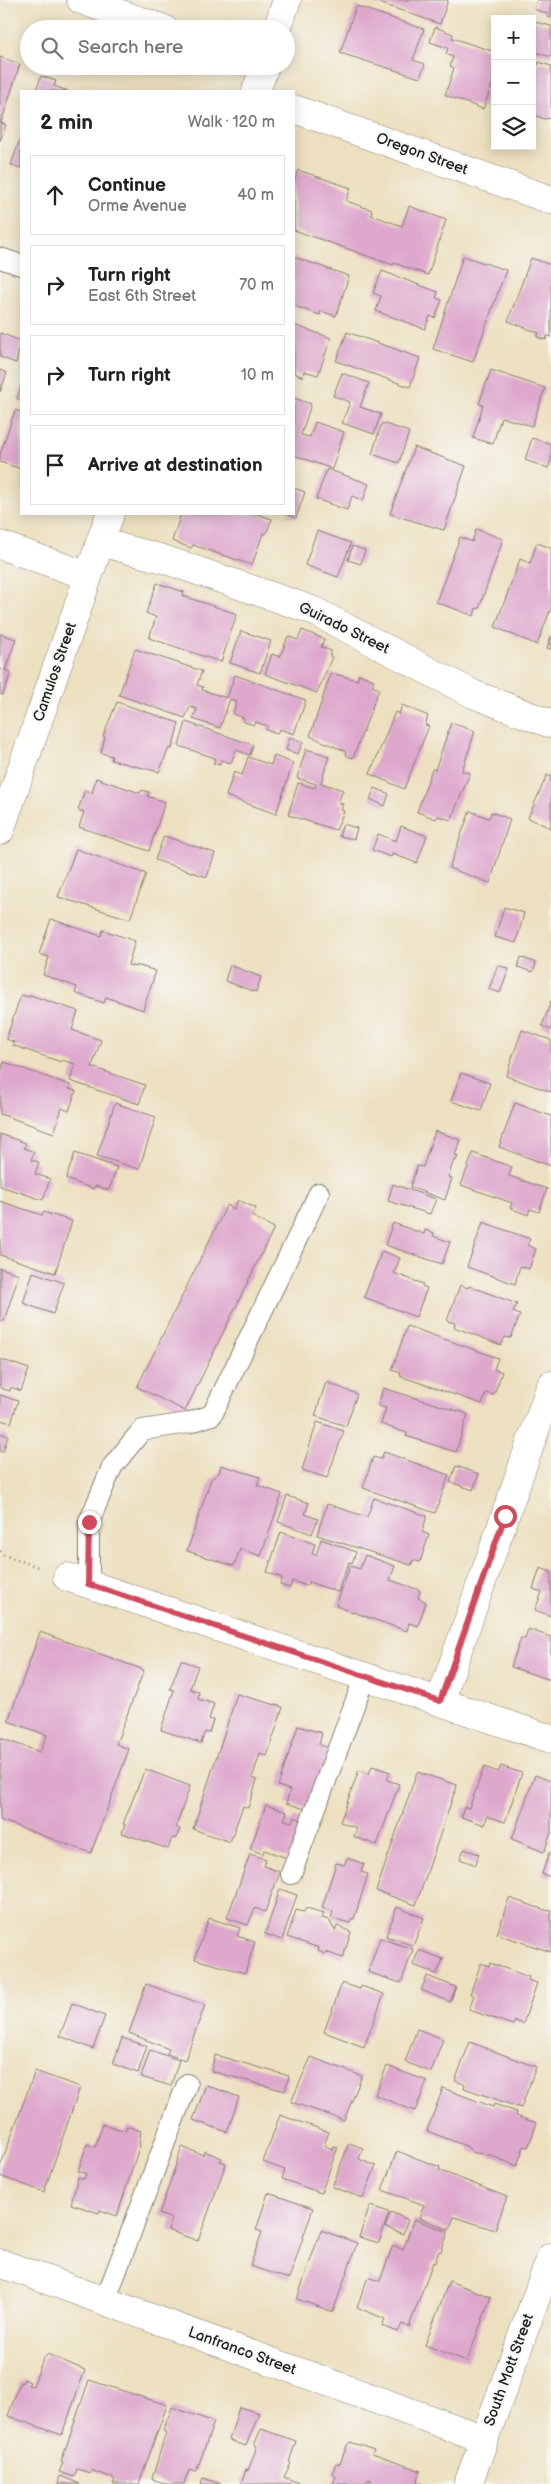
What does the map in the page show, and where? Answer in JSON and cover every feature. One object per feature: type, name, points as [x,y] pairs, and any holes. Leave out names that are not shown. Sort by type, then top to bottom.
[{"type":"street","points":[[82,0],[139,20]]},
{"type":"street","points":[[280,20],[287,0]]},
{"type":"street","points":[[256,90],[262,75]]},
{"type":"street","name":"Oregon Street","points":[[295,109],[551,200]]},
{"type":"street","name":"Camulos Street","points":[[0,830],[110,515]]},
{"type":"street","name":"Guirado Street","points":[[100,542],[163,558],[312,610],[473,694],[551,724]]},
{"type":"street","points":[[0,544],[88,576]]},
{"type":"street","points":[[440,1701],[551,1385]]},
{"type":"street","points":[[78,1580],[551,1739]]},
{"type":"street","name":"South Mott Street","points":[[468,2484],[551,2257]]},
{"type":"street","name":"Lanfranco Street","points":[[0,2263],[484,2439]]},
{"type":"lane","points":[[0,258],[20,266]]},
{"type":"lane","points":[[78,1580],[89,1522],[112,1467],[142,1430],[188,1424],[212,1415],[319,1193]]},
{"type":"lane","points":[[291,1874],[365,1676]]},
{"type":"lane","points":[[105,2302],[187,2084]]},
{"type":"path","points":[[0,1551],[3,1555],[78,1580]]},
{"type":"building","points":[[371,0],[448,0],[440,24]]},
{"type":"building","points":[[537,0],[551,0],[551,18],[547,17],[548,14],[534,9]]},
{"type":"building","points":[[356,6],[424,29],[413,60],[425,64],[420,78],[340,53]]},
{"type":"building","points":[[536,22],[551,26],[551,57],[536,52]]},
{"type":"building","points":[[435,27],[453,34],[452,38],[491,51],[491,88],[483,109],[445,95],[454,68],[450,66],[453,57],[446,54],[448,48],[430,42]]},
{"type":"building","points":[[0,57],[20,64],[1,123],[6,125],[0,141]]},
{"type":"building","points":[[539,62],[551,66],[551,118],[544,119],[536,116],[536,64],[538,65]]},
{"type":"building","points":[[41,76],[56,81],[54,86],[65,90],[36,90]]},
{"type":"building","points":[[20,139],[20,168],[11,165]]},
{"type":"building","points":[[298,170],[351,188],[346,201],[372,210],[371,215],[402,226],[409,206],[446,220],[428,275],[394,263],[393,265],[295,230],[295,179]]},
{"type":"building","points":[[463,256],[506,270],[473,362],[433,349]]},
{"type":"building","points":[[295,257],[349,276],[336,316],[321,311],[320,315],[295,306]]},
{"type":"building","points":[[531,258],[551,265],[551,337],[547,336],[546,340],[537,337],[539,333],[508,321]]},
{"type":"building","points":[[382,271],[438,292],[436,298],[442,300],[435,318],[430,316],[425,329],[376,311],[381,296],[373,293]]},
{"type":"building","points":[[295,325],[331,338],[318,375],[304,371],[303,377],[295,373]]},
{"type":"building","points":[[347,332],[420,358],[410,387],[336,361]]},
{"type":"building","points":[[0,333],[20,341],[16,363],[0,357]]},
{"type":"building","points":[[0,370],[7,373],[0,392]]},
{"type":"building","points":[[491,370],[545,388],[532,426],[501,417],[493,444],[473,438],[483,405],[479,404]]},
{"type":"building","points":[[342,373],[369,383],[360,407],[381,414],[374,434],[342,423],[350,402],[333,396]]},
{"type":"building","points":[[20,389],[20,400],[17,399]]},
{"type":"building","points":[[295,398],[311,404],[301,435],[310,437],[315,422],[344,432],[332,469],[295,455]]},
{"type":"building","points":[[15,410],[20,412],[20,469],[0,462],[0,455]]},
{"type":"building","points":[[382,423],[409,432],[399,463],[372,454]]},
{"type":"building","points":[[532,438],[551,444],[551,461],[548,468],[525,460]]},
{"type":"building","points":[[414,447],[466,466],[444,530],[390,514]]},
{"type":"building","points":[[327,469],[369,484],[363,501],[352,496],[347,510],[316,499]]},
{"type":"building","points":[[295,488],[305,492],[296,518],[287,515],[295,515]]},
{"type":"building","points":[[181,515],[260,515],[272,519],[266,534],[263,533],[252,565],[193,545],[191,548],[172,541]]},
{"type":"building","points":[[476,529],[503,539],[479,609],[476,608],[474,616],[436,602],[460,537],[472,542]]},
{"type":"building","points":[[317,531],[351,543],[338,577],[305,565]]},
{"type":"building","points":[[537,543],[551,548],[551,608],[537,645],[495,627],[520,559],[530,563]]},
{"type":"building","points":[[352,546],[365,550],[361,564],[348,560]]},
{"type":"building","points":[[157,583],[184,592],[183,596],[237,614],[221,662],[149,638],[156,617],[146,613]]},
{"type":"building","points":[[302,630],[324,639],[321,647],[331,651],[330,656],[332,657],[317,693],[265,674],[272,654],[280,657],[288,636],[298,640]]},
{"type":"building","points":[[241,631],[271,641],[260,673],[230,663]]},
{"type":"building","points":[[0,634],[16,639],[5,670],[11,672],[3,695],[0,694]]},
{"type":"building","points":[[551,636],[551,649],[547,648]]},
{"type":"building","points":[[135,649],[202,671],[197,685],[203,687],[202,690],[227,698],[235,675],[306,700],[294,734],[279,729],[277,734],[266,730],[268,726],[255,722],[254,725],[242,721],[244,718],[233,714],[237,702],[230,699],[220,728],[193,719],[197,709],[190,707],[185,718],[119,695]]},
{"type":"building","points":[[331,673],[357,680],[359,674],[374,680],[372,686],[379,689],[353,758],[347,756],[345,751],[310,736]]},
{"type":"building","points":[[117,702],[179,723],[172,749],[169,748],[159,772],[111,760],[112,756],[101,753],[105,737],[103,736]]},
{"type":"building","points":[[402,705],[428,716],[425,725],[429,726],[404,789],[370,774],[395,712],[399,714]]},
{"type":"building","points":[[186,722],[253,745],[250,755],[236,750],[231,763],[221,760],[220,765],[213,763],[215,758],[179,746]]},
{"type":"building","points":[[451,723],[475,731],[462,771],[470,773],[451,820],[438,816],[436,819],[417,812],[432,769],[435,770]]},
{"type":"building","points":[[290,737],[303,742],[298,754],[286,750]]},
{"type":"building","points":[[306,749],[329,756],[321,783],[343,790],[338,803],[343,804],[341,810],[344,811],[336,830],[288,815],[298,783],[315,788],[316,784],[297,778]]},
{"type":"building","points":[[274,756],[293,763],[276,814],[226,796],[234,772],[242,775],[248,757],[271,765]]},
{"type":"building","points":[[547,775],[551,777],[551,828],[528,818]]},
{"type":"building","points":[[96,778],[140,793],[142,790],[149,792],[147,796],[165,802],[149,851],[79,827],[84,812],[78,810],[85,790],[92,793]]},
{"type":"building","points":[[375,788],[389,794],[385,806],[370,799]]},
{"type":"building","points":[[470,811],[489,818],[491,812],[510,819],[490,883],[449,868]]},
{"type":"building","points":[[343,824],[357,828],[354,839],[339,836]]},
{"type":"building","points":[[401,826],[427,836],[417,863],[392,854],[391,857],[372,850],[378,834],[396,841]]},
{"type":"building","points":[[164,836],[215,853],[207,877],[155,860]]},
{"type":"building","points":[[76,849],[146,874],[130,919],[58,897]]},
{"type":"building","points":[[504,907],[524,913],[516,943],[495,937]]},
{"type":"building","points":[[51,919],[101,936],[103,930],[135,941],[128,965],[136,967],[136,965],[156,971],[143,1010],[106,997],[104,1003],[75,993],[77,987],[43,975],[49,957],[39,954]]},
{"type":"building","points":[[521,957],[536,963],[533,972],[518,967]]},
{"type":"building","points":[[230,965],[261,977],[256,992],[225,981]]},
{"type":"building","points":[[498,965],[509,969],[500,993],[489,989]]},
{"type":"building","points":[[21,995],[29,997],[30,995],[78,1011],[72,1030],[101,1040],[92,1067],[145,1085],[139,1104],[70,1081],[75,1064],[62,1060],[61,1062],[12,1045],[14,1042],[6,1039]]},
{"type":"building","points":[[551,1001],[551,1030],[542,1026]]},
{"type":"building","points":[[522,1030],[551,1040],[551,1092],[506,1076]]},
{"type":"building","points":[[4,1062],[70,1085],[69,1089],[76,1091],[69,1111],[62,1108],[54,1133],[0,1114],[0,1073]]},
{"type":"building","points":[[461,1073],[490,1083],[481,1111],[451,1101]]},
{"type":"building","points":[[115,1103],[156,1117],[139,1169],[97,1156]]},
{"type":"building","points":[[515,1103],[551,1116],[551,1166],[499,1147]]},
{"type":"building","points":[[435,1131],[461,1140],[455,1155],[458,1156],[456,1161],[454,1160],[448,1177],[452,1178],[445,1200],[410,1187],[417,1166],[423,1167]]},
{"type":"building","points":[[0,1134],[26,1143],[24,1148],[34,1152],[31,1160],[39,1162],[35,1174],[50,1179],[43,1200],[0,1186]]},
{"type":"building","points":[[75,1153],[117,1167],[109,1190],[95,1186],[93,1189],[66,1179]]},
{"type":"building","points":[[473,1153],[512,1167],[509,1176],[547,1189],[539,1212],[530,1209],[528,1215],[510,1208],[512,1203],[461,1185]]},
{"type":"building","points":[[393,1184],[436,1199],[430,1214],[388,1201]]},
{"type":"building","points":[[238,1200],[256,1208],[252,1216],[274,1228],[185,1411],[137,1387],[227,1205],[234,1209]]},
{"type":"building","points":[[0,1201],[42,1215],[43,1212],[72,1221],[55,1273],[0,1255]]},
{"type":"building","points":[[483,1222],[530,1239],[527,1245],[536,1249],[529,1269],[520,1266],[515,1284],[467,1267]]},
{"type":"building","points":[[393,1223],[424,1234],[425,1230],[434,1233],[433,1236],[450,1242],[442,1264],[385,1245]]},
{"type":"building","points":[[382,1251],[400,1258],[394,1273],[423,1284],[422,1286],[427,1288],[416,1317],[364,1297]]},
{"type":"building","points":[[0,1268],[19,1274],[4,1321],[0,1320]]},
{"type":"building","points":[[33,1272],[64,1283],[53,1314],[23,1303]]},
{"type":"building","points":[[460,1285],[468,1288],[469,1286],[517,1304],[513,1312],[520,1315],[511,1338],[505,1337],[501,1345],[454,1327],[455,1323],[447,1321]]},
{"type":"building","points":[[407,1326],[498,1358],[494,1369],[502,1372],[494,1395],[486,1393],[482,1404],[400,1376],[401,1373],[392,1370]]},
{"type":"building","points":[[0,1359],[29,1369],[21,1391],[11,1387],[10,1391],[0,1388]]},
{"type":"building","points":[[326,1382],[357,1394],[346,1426],[315,1416]]},
{"type":"building","points":[[383,1388],[468,1414],[456,1452],[406,1436],[407,1433],[381,1424],[386,1408],[378,1406]]},
{"type":"building","points":[[0,1395],[18,1401],[11,1423],[0,1420]]},
{"type":"building","points":[[317,1422],[344,1431],[327,1478],[302,1470]]},
{"type":"building","points":[[0,1433],[8,1436],[3,1452],[0,1451]]},
{"type":"building","points":[[384,1452],[449,1475],[435,1513],[363,1488],[373,1457],[381,1459]]},
{"type":"building","points":[[221,1465],[260,1477],[257,1485],[282,1494],[261,1556],[240,1549],[234,1566],[187,1551],[211,1479],[219,1473]]},
{"type":"building","points":[[456,1466],[479,1474],[473,1490],[450,1482]]},
{"type":"building","points":[[287,1496],[309,1503],[305,1514],[318,1519],[312,1534],[278,1522]]},
{"type":"building","points":[[374,1498],[427,1516],[422,1532],[429,1535],[420,1562],[413,1560],[411,1565],[317,1535],[327,1504],[367,1517]]},
{"type":"building","points":[[281,1532],[315,1544],[312,1554],[316,1555],[321,1539],[356,1552],[352,1563],[349,1562],[338,1592],[309,1582],[307,1586],[292,1581],[290,1588],[280,1585],[282,1578],[267,1572]]},
{"type":"building","points":[[365,1555],[395,1566],[390,1580],[420,1590],[418,1598],[426,1602],[418,1626],[409,1623],[407,1631],[336,1606],[350,1566],[360,1569]]},
{"type":"building","points":[[540,1568],[551,1572],[551,1616],[535,1610],[542,1592],[533,1589]]},
{"type":"building","points":[[528,1629],[551,1637],[551,1680],[511,1667],[521,1638],[525,1639]]},
{"type":"building","points":[[40,1632],[144,1670],[116,1744],[129,1749],[91,1853],[0,1820],[0,1738],[40,1752],[47,1735],[8,1721]]},
{"type":"building","points":[[181,1660],[198,1666],[190,1689],[199,1692],[198,1699],[214,1704],[209,1719],[213,1720],[209,1733],[205,1732],[201,1743],[161,1730],[174,1690],[170,1689]]},
{"type":"building","points":[[237,1694],[283,1707],[267,1756],[260,1754],[252,1778],[257,1780],[248,1808],[243,1806],[230,1842],[193,1829]]},
{"type":"building","points":[[298,1726],[322,1733],[319,1745],[333,1749],[312,1811],[286,1803],[290,1790],[278,1786]]},
{"type":"building","points":[[372,1766],[390,1772],[387,1780],[399,1784],[377,1845],[354,1837],[357,1828],[340,1822],[359,1770],[369,1774]]},
{"type":"building","points":[[501,1766],[522,1773],[505,1822],[487,1816],[485,1825],[461,1817],[464,1807],[469,1808],[484,1767],[498,1772]]},
{"type":"building","points":[[145,1769],[190,1786],[176,1827],[180,1829],[176,1839],[172,1838],[168,1849],[122,1833],[125,1824],[123,1824]]},
{"type":"building","points":[[417,1772],[457,1785],[416,1905],[376,1891]]},
{"type":"building","points":[[535,1775],[551,1781],[551,1833],[544,1852],[512,1839]]},
{"type":"building","points":[[266,1805],[287,1812],[284,1820],[292,1822],[294,1817],[306,1822],[290,1859],[264,1850],[263,1854],[250,1849]]},
{"type":"building","points":[[464,1849],[479,1854],[476,1865],[460,1859]]},
{"type":"building","points":[[549,1853],[551,1853],[551,1877],[542,1874]]},
{"type":"building","points":[[250,1854],[266,1859],[264,1866],[280,1872],[265,1912],[255,1908],[248,1925],[227,1918]]},
{"type":"building","points":[[347,1858],[364,1864],[361,1872],[368,1874],[354,1919],[352,1918],[350,1923],[331,1918],[333,1911],[322,1908],[336,1863],[344,1865]]},
{"type":"building","points":[[280,1889],[297,1895],[282,1940],[265,1934]]},
{"type":"building","points":[[509,1898],[548,1911],[551,1910],[551,1952],[497,1934]]},
{"type":"building","points":[[397,1907],[424,1918],[413,1946],[386,1936]]},
{"type":"building","points":[[306,1908],[324,1913],[322,1918],[329,1920],[335,1931],[337,1926],[351,1932],[343,1958],[326,1952],[325,1954],[318,1951],[319,1948],[287,1937],[296,1910],[304,1912]]},
{"type":"building","points":[[209,1918],[240,1928],[237,1936],[255,1942],[245,1973],[195,1959]]},
{"type":"building","points":[[380,1938],[413,1949],[401,1983],[368,1972]]},
{"type":"building","points":[[419,1950],[443,1959],[437,1974],[413,1965]]},
{"type":"building","points":[[481,1963],[489,1966],[490,1963],[529,1977],[528,1980],[537,1983],[523,2024],[515,2021],[513,2025],[469,2010],[474,1995],[470,1994]]},
{"type":"building","points":[[427,1976],[456,1987],[450,2002],[421,1990]]},
{"type":"building","points":[[342,1983],[360,1989],[361,1986],[384,1994],[364,2047],[324,2032]]},
{"type":"building","points":[[146,1984],[205,2005],[185,2060],[167,2054],[169,2049],[129,2033]]},
{"type":"building","points":[[72,2003],[105,2016],[93,2049],[60,2036]]},
{"type":"building","points":[[417,2029],[443,2039],[431,2072],[405,2062]]},
{"type":"building","points":[[122,2038],[147,2046],[138,2073],[113,2064]]},
{"type":"building","points":[[470,2042],[536,2067],[521,2108],[464,2088],[465,2084],[455,2081]]},
{"type":"building","points":[[150,2050],[179,2060],[171,2086],[141,2077]]},
{"type":"building","points":[[215,2055],[289,2076],[285,2091],[211,2071]]},
{"type":"building","points":[[311,2057],[362,2076],[344,2120],[291,2102]]},
{"type":"building","points":[[387,2066],[427,2081],[415,2111],[375,2095]]},
{"type":"building","points":[[35,2071],[80,2087],[44,2192],[0,2176],[0,2167]]},
{"type":"building","points":[[206,2085],[239,2097],[227,2132],[193,2120]]},
{"type":"building","points":[[443,2088],[493,2107],[494,2104],[517,2112],[516,2116],[537,2123],[528,2147],[524,2146],[517,2166],[487,2154],[474,2153],[466,2146],[427,2131]]},
{"type":"building","points":[[280,2115],[329,2132],[324,2145],[332,2149],[333,2146],[338,2147],[321,2193],[282,2179],[285,2170],[263,2162]]},
{"type":"building","points":[[103,2124],[125,2131],[127,2126],[141,2131],[140,2145],[117,2216],[100,2210],[99,2213],[71,2204],[78,2177],[84,2179],[86,2174],[78,2171],[87,2144],[95,2147]]},
{"type":"building","points":[[349,2143],[363,2148],[359,2159],[376,2166],[363,2198],[332,2187]]},
{"type":"building","points":[[182,2147],[203,2155],[204,2151],[222,2158],[220,2161],[226,2163],[198,2241],[168,2230],[172,2219],[159,2214]]},
{"type":"building","points":[[397,2151],[440,2167],[439,2170],[507,2197],[495,2230],[454,2217],[449,2230],[419,2218],[424,2205],[382,2190]]},
{"type":"building","points":[[268,2193],[313,2208],[289,2279],[250,2266],[262,2232],[256,2230]]},
{"type":"building","points":[[370,2206],[389,2212],[379,2243],[359,2237]]},
{"type":"building","points":[[391,2212],[408,2220],[403,2234],[385,2227]]},
{"type":"building","points":[[414,2219],[448,2232],[441,2252],[439,2251],[435,2263],[433,2262],[409,2327],[402,2324],[398,2332],[382,2326],[385,2319],[357,2307],[368,2277],[380,2281],[393,2245],[403,2250]]},
{"type":"building","points":[[321,2230],[357,2243],[333,2312],[297,2299]]},
{"type":"building","points":[[449,2281],[491,2297],[467,2361],[425,2345]]},
{"type":"building","points":[[47,2354],[85,2370],[62,2435],[8,2416],[20,2382],[22,2383],[24,2379],[30,2382],[28,2385],[33,2386],[44,2356],[46,2357]]},
{"type":"building","points":[[89,2380],[167,2405],[139,2484],[113,2484],[115,2479],[91,2470],[90,2473],[77,2469],[74,2477],[59,2472]]},
{"type":"building","points":[[172,2407],[214,2422],[196,2472],[189,2470],[184,2484],[167,2484],[152,2479],[166,2432],[163,2431]]},
{"type":"building","points":[[239,2407],[259,2413],[246,2446],[229,2440]]},
{"type":"building","points":[[261,2429],[296,2441],[289,2462],[291,2463],[284,2477],[301,2484],[241,2484],[246,2470],[248,2471],[257,2446],[254,2445]]},
{"type":"building","points":[[350,2442],[374,2450],[372,2454],[421,2471],[417,2482],[423,2484],[370,2484],[371,2480],[368,2479],[366,2484],[333,2484],[336,2476],[332,2474],[336,2463],[340,2464]]},
{"type":"building","points":[[60,2476],[80,2484],[58,2484]]},
{"type":"building","points":[[203,2478],[221,2484],[201,2484]]},
{"type":"route","points":[[89,1522],[88,1584],[440,1701],[505,1516]]}]
